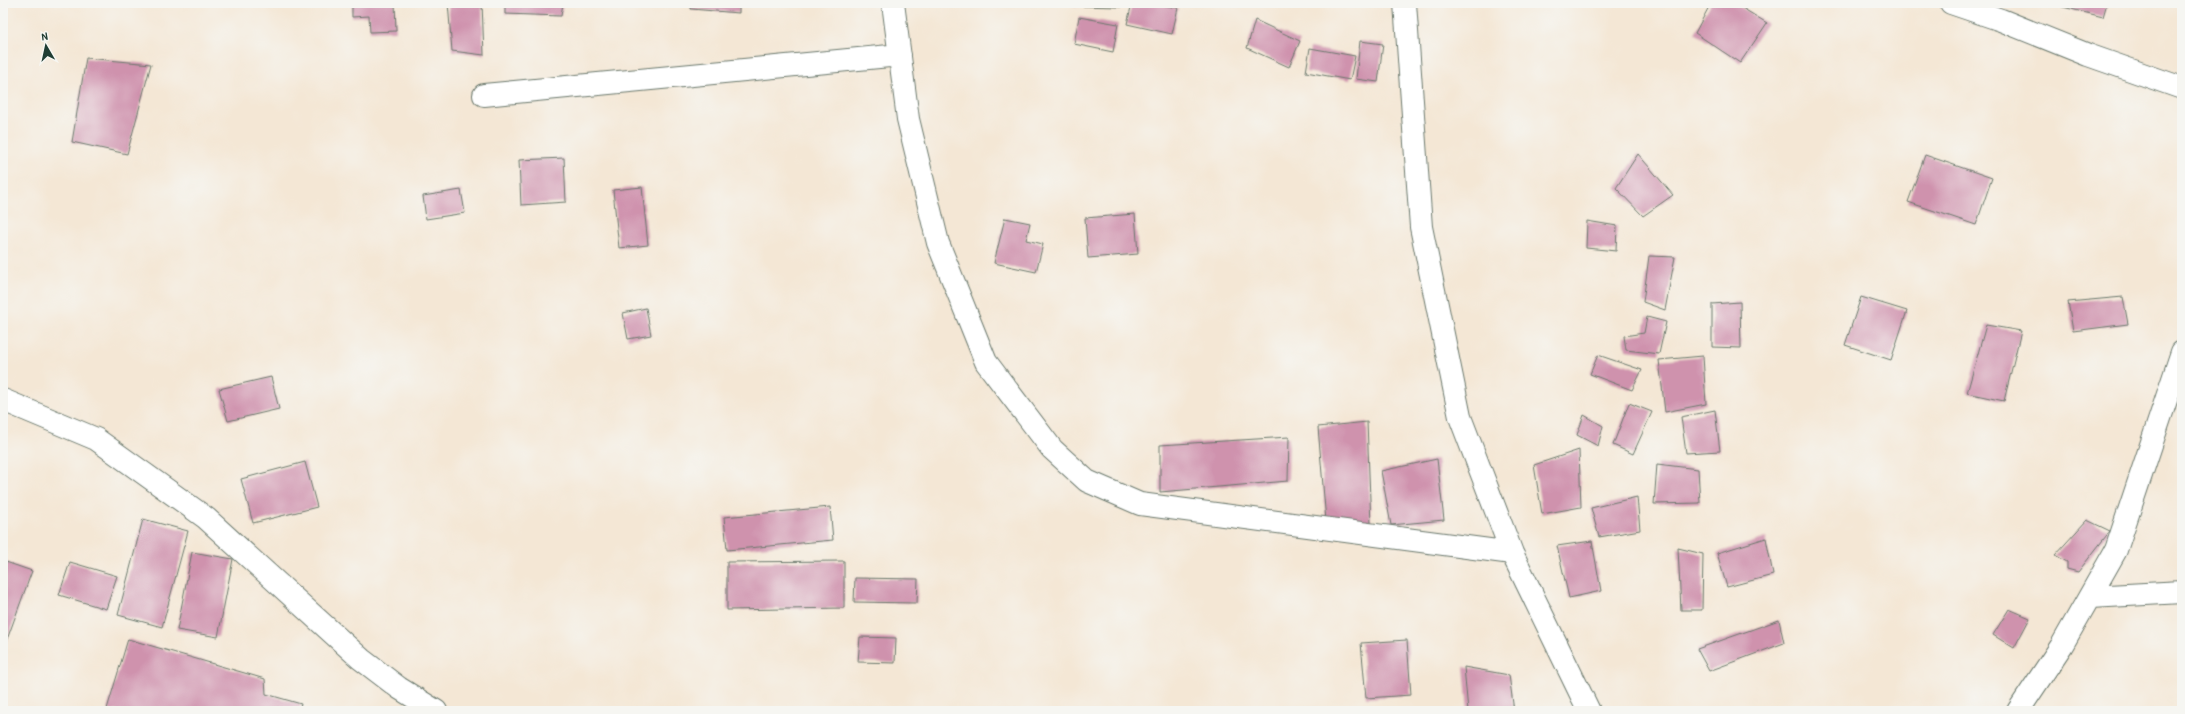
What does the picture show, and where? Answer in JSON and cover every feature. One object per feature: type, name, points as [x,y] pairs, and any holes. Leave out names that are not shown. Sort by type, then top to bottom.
[{"type":"street","points":[[893,3],[908,119],[938,243],[986,362],[1052,450],[1087,481],[1140,504],[1512,553]]},
{"type":"street","points":[[1405,3],[1421,227],[1460,417],[1512,553],[1589,711]]},
{"type":"street","points":[[1951,3],[2001,20],[2088,55],[2182,88]]},
{"type":"street","points":[[484,96],[900,55]]},
{"type":"street","points":[[2018,711],[2062,645],[2116,550],[2182,352]]},
{"type":"street","points":[[3,400],[96,439],[200,513],[361,659],[399,688],[436,711]]},
{"type":"street","points":[[2090,597],[2182,592]]},
{"type":"building","points":[[352,3],[395,3],[396,31],[370,32],[369,16],[352,17]]},
{"type":"building","points":[[448,3],[482,3],[484,55],[452,51]]},
{"type":"building","points":[[505,3],[563,3],[561,16],[505,14]]},
{"type":"building","points":[[691,3],[739,3],[739,13],[691,9]]},
{"type":"building","points":[[1075,3],[1121,3],[1121,7],[1074,6]]},
{"type":"building","points":[[1132,3],[1152,3],[1178,8],[1172,34],[1127,24]]},
{"type":"building","points":[[1711,3],[1734,3],[1767,23],[1740,63],[1695,33]]},
{"type":"building","points":[[2060,3],[2107,3],[2103,17],[2059,6]]},
{"type":"building","points":[[1079,17],[1118,24],[1113,52],[1074,44]]},
{"type":"building","points":[[1255,20],[1300,41],[1289,67],[1247,48]]},
{"type":"building","points":[[1360,41],[1383,44],[1378,82],[1356,79]]},
{"type":"building","points":[[1310,48],[1355,56],[1350,80],[1306,72]]},
{"type":"building","points":[[86,58],[151,64],[127,154],[72,142]]},
{"type":"building","points":[[1638,154],[1673,195],[1643,216],[1616,188]]},
{"type":"building","points":[[1925,155],[1992,178],[1976,225],[1908,202]]},
{"type":"building","points":[[564,158],[566,202],[521,205],[519,160]]},
{"type":"building","points":[[642,187],[648,245],[619,248],[613,190]]},
{"type":"building","points":[[461,190],[465,213],[426,219],[423,196]]},
{"type":"building","points":[[1135,214],[1138,254],[1088,258],[1085,218]]},
{"type":"building","points":[[1005,218],[1030,223],[1026,240],[1043,244],[1036,272],[994,263]]},
{"type":"building","points":[[1587,221],[1617,226],[1616,251],[1586,248]]},
{"type":"building","points":[[1649,256],[1675,257],[1665,310],[1643,302]]},
{"type":"building","points":[[1861,297],[1907,311],[1891,360],[1845,345]]},
{"type":"building","points":[[2123,297],[2128,324],[2073,331],[2068,302]]},
{"type":"building","points":[[1740,302],[1741,348],[1712,347],[1712,304]]},
{"type":"building","points":[[646,308],[651,335],[628,339],[623,313]]},
{"type":"building","points":[[1647,317],[1666,322],[1659,354],[1626,350],[1624,336],[1644,333]]},
{"type":"building","points":[[1986,325],[2021,331],[2004,401],[1967,393]]},
{"type":"building","points":[[1598,355],[1642,370],[1632,390],[1590,374]]},
{"type":"building","points":[[1703,356],[1706,404],[1665,412],[1659,360]]},
{"type":"building","points":[[271,377],[279,409],[228,421],[219,389]]},
{"type":"building","points":[[1629,403],[1652,412],[1633,454],[1613,445]]},
{"type":"building","points":[[1715,410],[1720,451],[1686,453],[1681,417]]},
{"type":"building","points":[[1584,415],[1603,426],[1598,446],[1577,435]]},
{"type":"building","points":[[1367,422],[1371,525],[1326,521],[1318,427]]},
{"type":"building","points":[[1289,437],[1288,481],[1160,492],[1160,445]]},
{"type":"building","points":[[1579,450],[1581,507],[1542,514],[1534,465]]},
{"type":"building","points":[[1437,459],[1444,520],[1391,525],[1381,471]]},
{"type":"building","points":[[305,462],[317,507],[253,523],[241,479]]},
{"type":"building","points":[[1657,464],[1698,469],[1700,503],[1654,504]]},
{"type":"building","points":[[1637,497],[1640,530],[1599,537],[1591,508]]},
{"type":"building","points":[[830,507],[833,540],[727,550],[724,517]]},
{"type":"building","points":[[143,519],[188,531],[162,627],[118,615]]},
{"type":"building","points":[[2087,520],[2110,531],[2078,572],[2067,569],[2067,562],[2055,555]]},
{"type":"building","points":[[1766,538],[1773,575],[1727,587],[1717,553]]},
{"type":"building","points":[[1592,541],[1601,591],[1569,598],[1557,546]]},
{"type":"building","points":[[1678,548],[1703,554],[1702,610],[1681,610]]},
{"type":"building","points":[[192,552],[233,559],[218,637],[177,630]]},
{"type":"building","points":[[3,561],[32,571],[5,645],[3,644]]},
{"type":"building","points":[[844,561],[844,608],[727,610],[727,562]]},
{"type":"building","points":[[70,562],[117,576],[106,609],[59,595]]},
{"type":"building","points":[[855,578],[918,579],[917,603],[854,602]]},
{"type":"building","points":[[2009,609],[2030,618],[2014,648],[1993,635]]},
{"type":"building","points":[[1779,620],[1784,643],[1709,671],[1697,649]]},
{"type":"building","points":[[860,637],[896,638],[895,663],[858,662]]},
{"type":"building","points":[[128,639],[265,679],[266,694],[301,704],[299,711],[114,711],[107,709]]},
{"type":"building","points":[[1407,640],[1411,695],[1366,698],[1361,643]]},
{"type":"building","points":[[1464,667],[1509,675],[1514,711],[1468,711]]}]
